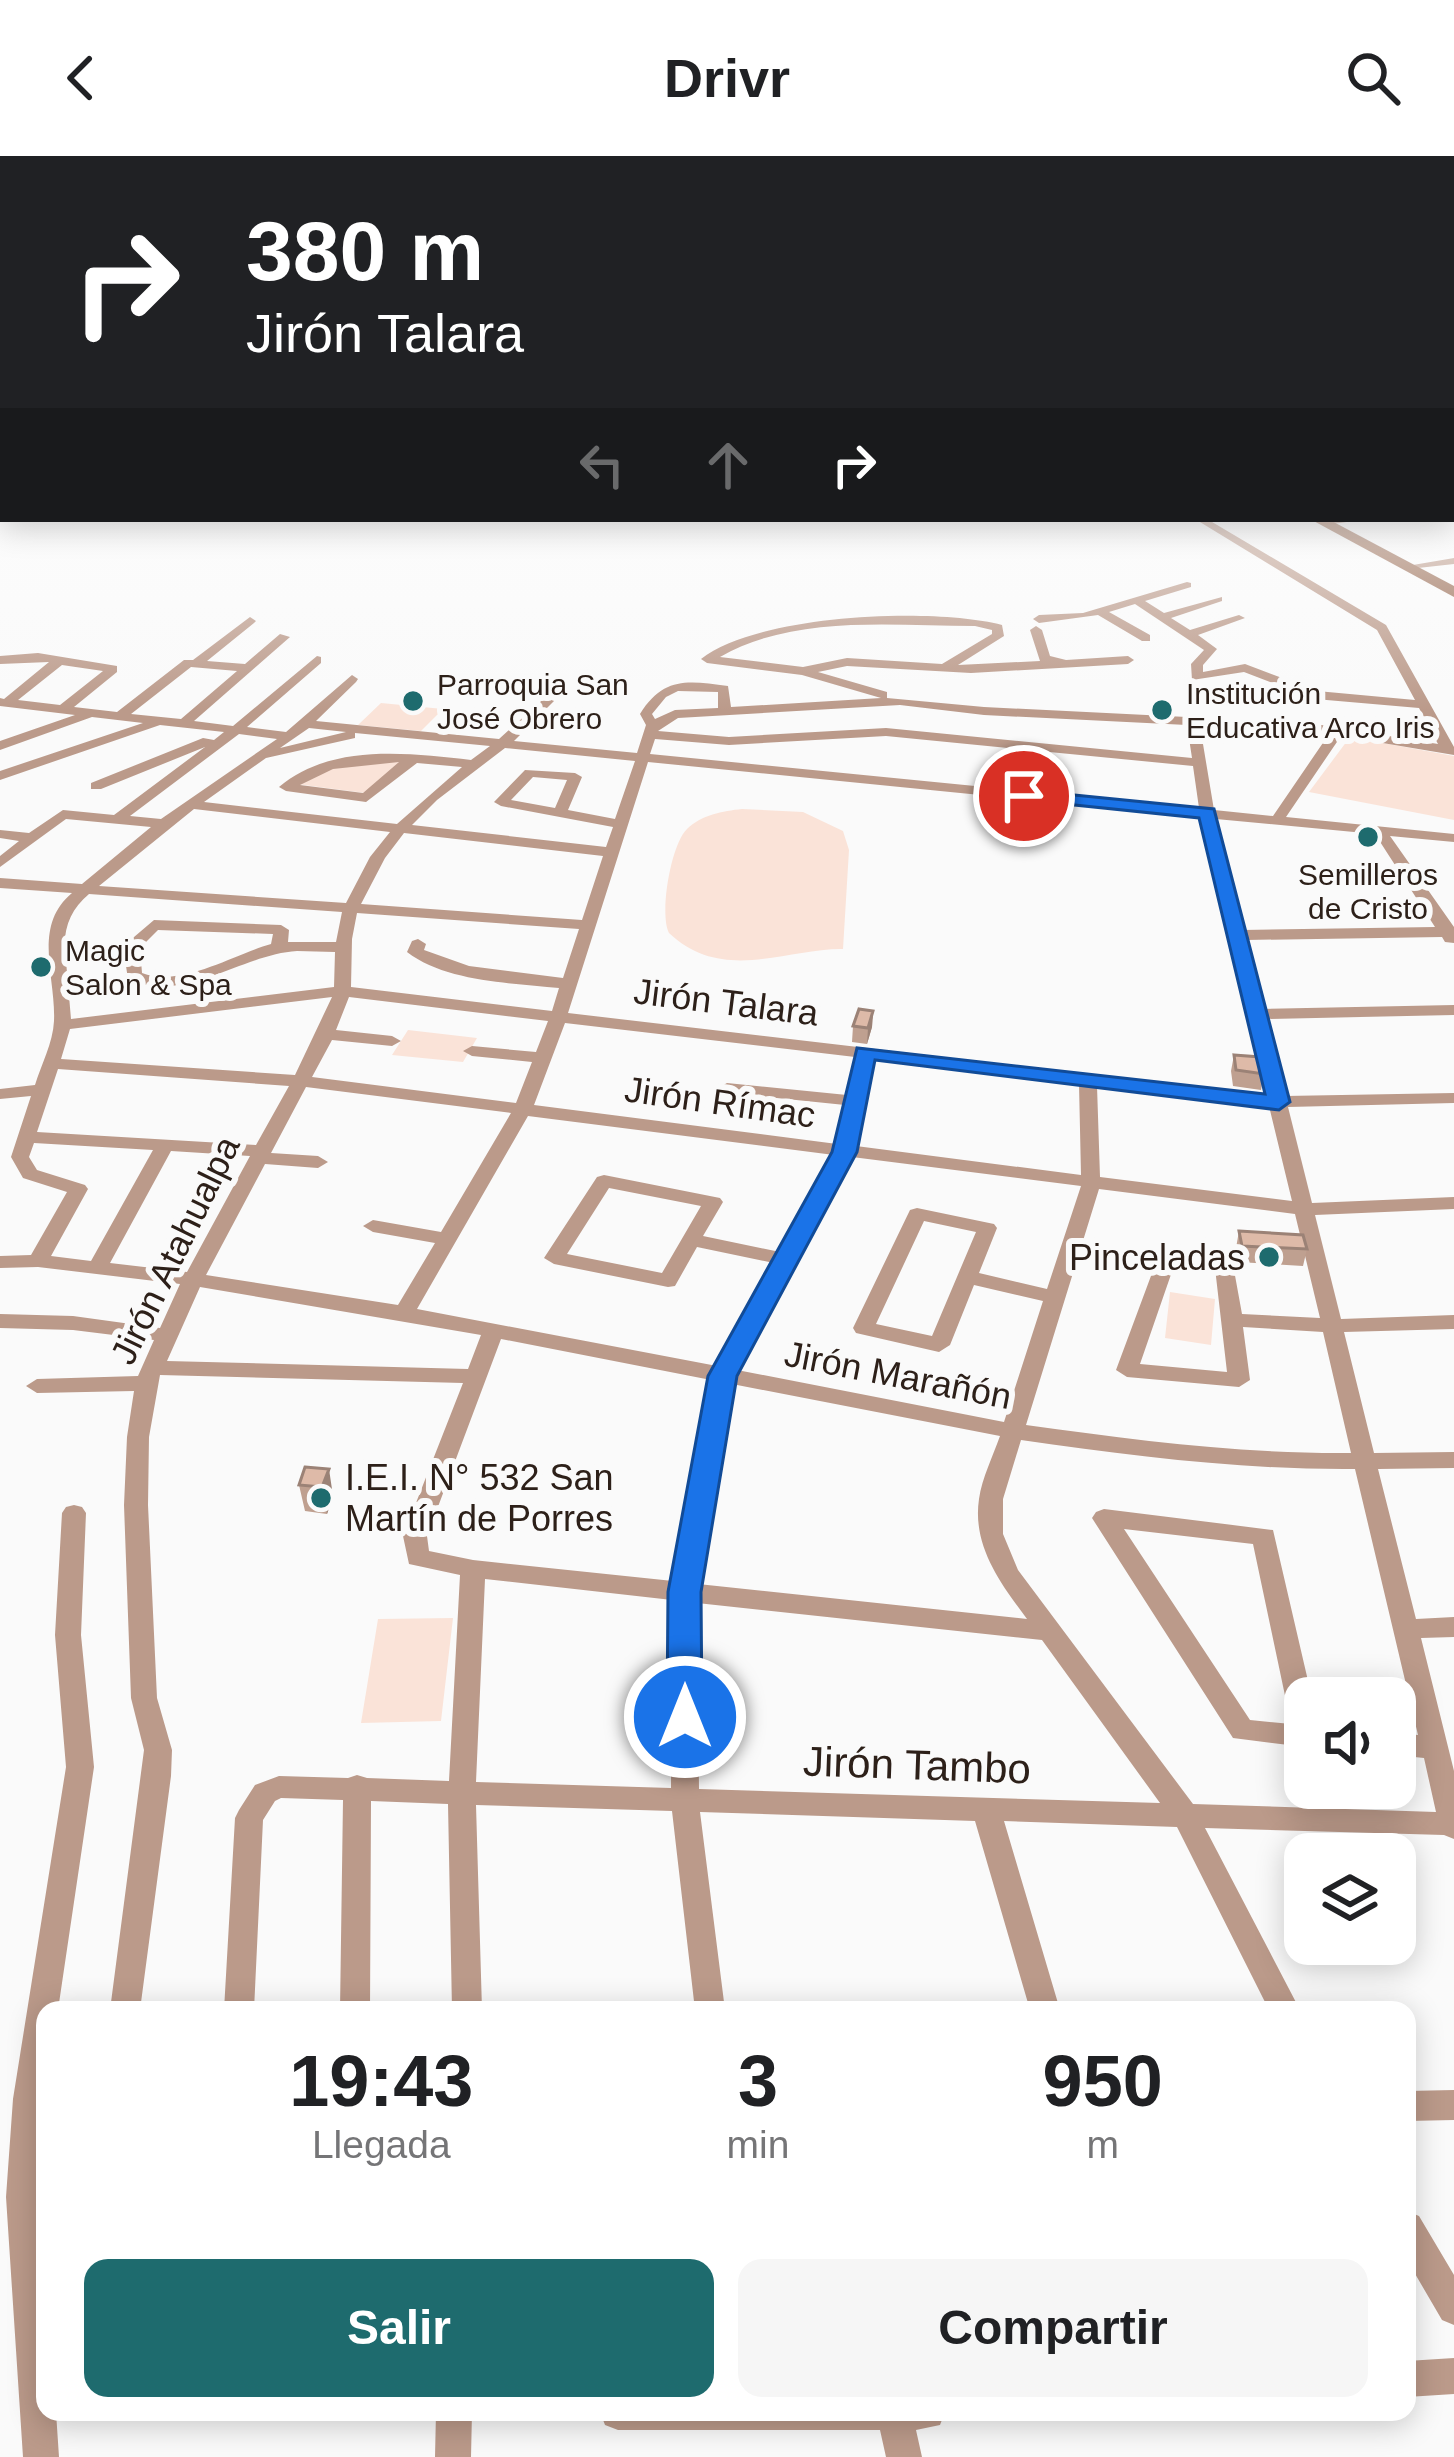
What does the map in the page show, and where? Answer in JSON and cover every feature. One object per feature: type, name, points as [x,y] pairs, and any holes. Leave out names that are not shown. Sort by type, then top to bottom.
[{"type":"main road","points":[[1323,522],[1454,588]]},
{"type":"main road","points":[[1337,522],[1454,588]]},
{"type":"street","points":[[1205,522],[1382,628],[1451,751]]},
{"type":"street","points":[[1418,565],[1454,561]]},
{"type":"street","points":[[1086,664],[1045,659],[1038,624],[1187,585]]},
{"type":"street","points":[[1134,599],[1210,650],[1197,664],[1196,677],[1255,670],[1315,695],[1423,705]]},
{"type":"street","points":[[1163,617],[1218,599]]},
{"type":"street","points":[[1116,605],[1174,638]]},
{"type":"street","points":[[1099,611],[1146,638]]},
{"type":"street","points":[[1191,634],[1239,618]]},
{"type":"street","points":[[195,664],[250,622]]},
{"type":"street","points":[[943,668],[1001,632],[986,622],[776,630],[730,642],[707,659],[803,671],[900,700],[985,711],[1339,730],[1451,751]]},
{"type":"street","points":[[182,724],[284,637]]},
{"type":"street","points":[[0,660],[60,660],[113,669],[62,710]]},
{"type":"street","points":[[4,702],[60,660]]},
{"type":"street","points":[[118,818],[236,730],[317,660]]},
{"type":"street","points":[[803,671],[847,662],[943,668],[1128,660]]},
{"type":"street","points":[[120,716],[188,663],[246,668]]},
{"type":"street","points":[[38,1261],[78,1189],[29,1174],[20,1156],[63,1025],[55,958],[58,921],[83,889],[164,824],[306,724],[352,680]]},
{"type":"street","name":"Jirón Atahualpa","points":[[126,2001],[158,1776],[158,1750],[144,1698],[136,1505],[138,1437],[149,1375],[193,1279],[326,1034],[342,991],[340,947],[350,909],[395,829],[503,743],[560,688]]},
{"type":"street","points":[[651,729],[646,714],[662,689],[724,689],[725,712]]},
{"type":"street","points":[[213,697],[231,700]]},
{"type":"street","points":[[404,1313],[523,1109],[559,1015],[651,729],[668,715],[900,700]]},
{"type":"street","points":[[4,702],[288,736]]},
{"type":"street","points":[[249,702],[267,704]]},
{"type":"street","points":[[945,731],[985,711]]},
{"type":"street","points":[[0,746],[94,713]]},
{"type":"street","points":[[1192,720],[1208,813],[1454,1825]]},
{"type":"street","points":[[0,776],[161,721]]},
{"type":"street","points":[[306,724],[1454,838]]},
{"type":"street","points":[[651,729],[729,742],[945,731],[1196,762]]},
{"type":"street","points":[[96,786],[236,730]]},
{"type":"street","points":[[257,758],[373,730]]},
{"type":"street","points":[[1277,820],[1339,730]]},
{"type":"street","points":[[840,778],[849,734]]},
{"type":"street","points":[[415,759],[366,798],[286,787],[304,773],[341,762],[415,759],[471,764]]},
{"type":"street","points":[[560,813],[575,777],[530,773],[501,802],[549,811],[620,824]]},
{"type":"street","points":[[193,805],[610,852]]},
{"type":"street","points":[[0,863],[63,814],[164,824]]},
{"type":"street","points":[[1379,830],[1452,936]]},
{"type":"street","points":[[0,834],[33,838]]},
{"type":"street","points":[[0,883],[587,926]]},
{"type":"street","points":[[55,958],[132,947],[154,926],[281,930],[278,948]]},
{"type":"street","points":[[1238,935],[1452,936]]},
{"type":"street","points":[[418,944],[415,952],[430,958],[502,976],[569,984]]},
{"type":"street","points":[[132,947],[134,975],[147,982],[194,976],[278,948],[340,947]]},
{"type":"street","name":"Jirón Talara","points":[[63,1025],[342,991],[1279,1102],[1454,1098]]},
{"type":"street","points":[[1259,1014],[1454,1010]]},
{"type":"street","points":[[326,1034],[392,1042]]},
{"type":"street","points":[[472,1051],[543,1058]]},
{"type":"street","points":[[709,2001],[685,1800],[685,1592],[722,1376],[790,1260],[844,1152],[865,1052]]},
{"type":"street","name":"Jirón Rímac","points":[[48,1063],[300,1081],[1305,1209],[1454,1203]]},
{"type":"street","points":[[1088,1080],[1091,1184],[991,1499],[991,1534],[1007,1574],[1045,1631],[1184,1814],[1281,2001]]},
{"type":"street","points":[[727,1088],[855,1101]]},
{"type":"street","points":[[0,1094],[44,1089]]},
{"type":"street","points":[[24,1137],[165,1145],[318,1162]]},
{"type":"street","points":[[97,1268],[165,1145]]},
{"type":"street","points":[[604,1181],[713,1202],[691,1240],[668,1281],[554,1258],[604,1181]]},
{"type":"street","points":[[917,1214],[988,1228],[967,1277],[939,1345],[864,1328],[917,1214]]},
{"type":"street","points":[[373,1226],[447,1238]]},
{"type":"street","points":[[691,1240],[790,1260]]},
{"type":"street","points":[[1168,1252],[1225,1263],[1232,1320],[1239,1380],[1127,1370],[1168,1252]]},
{"type":"street","name":"Jirón Marañón","points":[[7,1262],[38,1261],[193,1279],[404,1313],[1012,1430],[1193,1456],[1368,1463],[1454,1460]]},
{"type":"street","points":[[0,1284],[7,1262]]},
{"type":"street","points":[[967,1277],[1054,1297]]},
{"type":"street","points":[[1232,1320],[1335,1326],[1454,1322]]},
{"type":"street","points":[[0,1321],[73,1323],[165,1335]]},
{"type":"street","points":[[493,1332],[415,1536],[418,1558],[1045,1631]]},
{"type":"street","points":[[37,1386],[149,1375],[476,1376]]},
{"type":"street","points":[[44,2001],[80,1768],[68,1635],[74,1513]]},
{"type":"street","points":[[1104,1518],[1264,1535],[1305,1732],[1242,1730],[1104,1518]]},
{"type":"street","points":[[467,2001],[462,1792],[473,1568]]},
{"type":"street","points":[[1408,1629],[1454,1627]]},
{"type":"street","points":[[1416,1746],[1436,1748]]},
{"type":"street","points":[[355,2001],[357,1786]]},
{"type":"street","name":"Jirón Tambo","points":[[239,2001],[249,1818],[265,1793],[279,1787],[1454,1825]]},
{"type":"street","points":[[986,1809],[1042,2001]]},
{"type":"street","points":[[36,2054],[29,2099],[25,2262],[36,2396]]},
{"type":"street","points":[[1416,2106],[1454,2105]]},
{"type":"street","points":[[1416,2243],[1454,2308]]},
{"type":"street","points":[[1416,2378],[1454,2375]]},
{"type":"street","points":[[38,2421],[41,2457]]},
{"type":"street","points":[[453,2457],[454,2421]]},
{"type":"street","points":[[904,2457],[909,2421]]},
{"type":"shaded area","points":[[381,703],[443,709],[421,731],[358,725]]},
{"type":"shaded area","points":[[1350,737],[1454,756],[1454,820],[1309,792]]},
{"type":"shaded area","points":[[409,761],[365,793],[296,784],[338,765]]},
{"type":"shaded area","points":[[742,809],[803,812],[843,831],[849,850],[843,949],[733,960],[711,957],[669,933],[666,896],[681,837],[706,817]]},
{"type":"shaded area","points":[[408,1030],[477,1038],[463,1062],[392,1055]]},
{"type":"shaded area","points":[[1170,1292],[1215,1299],[1211,1345],[1165,1338]]},
{"type":"shaded area","points":[[453,1618],[441,1721],[361,1723],[378,1619]]},
{"type":"building","points":[[859,1009],[873,1011],[868,1028],[853,1026]]},
{"type":"building","points":[[1234,1055],[1260,1057],[1264,1074],[1236,1070]]},
{"type":"building","points":[[1239,1231],[1303,1235],[1307,1249],[1242,1246]]},
{"type":"building","points":[[305,1467],[329,1469],[322,1487],[299,1485]]},
{"type":"place","name":"Parroquia San José Obrero","points":[[413,701]]},
{"type":"place","name":"Institución Educativa Arco Iris","points":[[1162,710]]},
{"type":"place","name":"Semilleros de Cristo","points":[[1368,837]]},
{"type":"place","name":"Magic Salon & Spa","points":[[41,967]]},
{"type":"place","name":"Pinceladas","points":[[1269,1257]]},
{"type":"place","name":"I.E.I. N° 532 San Martín de Porres","points":[[321,1498]]},
{"type":"route","points":[[685,1717],[685,1592],[722,1376],[790,1260],[844,1152],[865,1052],[1279,1102],[1208,813],[1024,796]]}]
